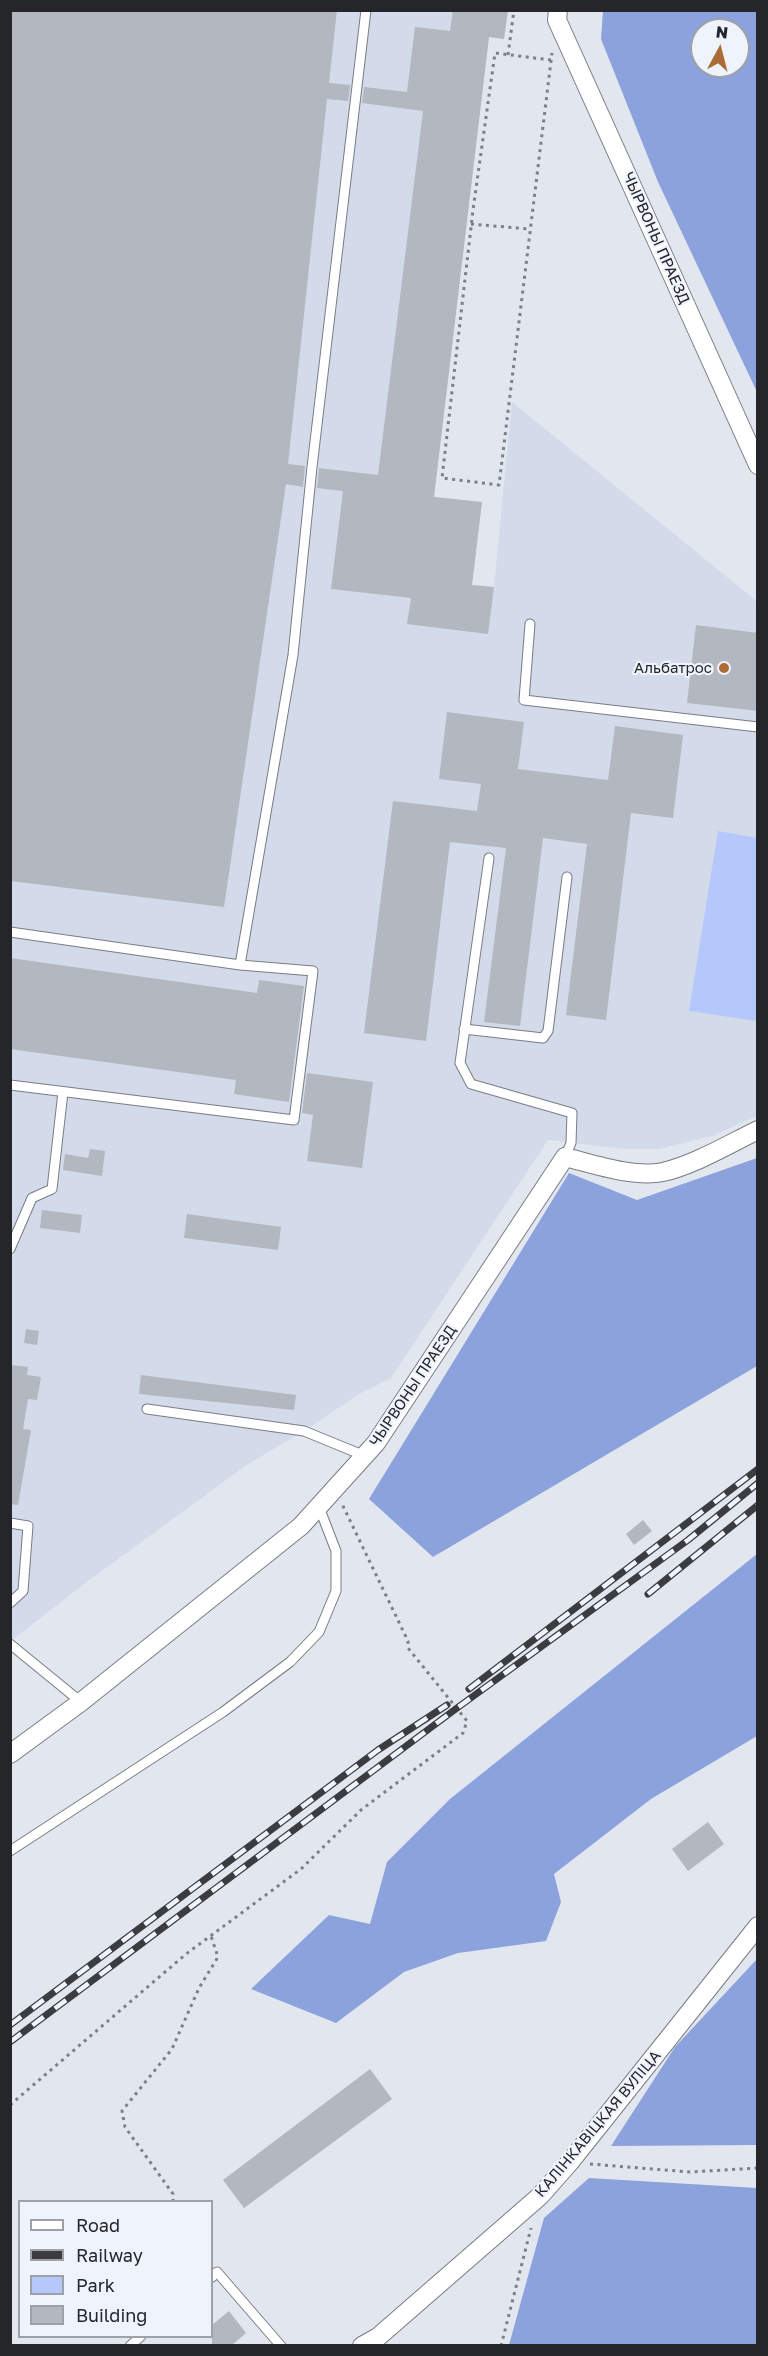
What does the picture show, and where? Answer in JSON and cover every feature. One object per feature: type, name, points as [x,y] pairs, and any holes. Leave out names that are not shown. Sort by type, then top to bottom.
[{"type":"street","name":"ЧЫРВОНЫ ПРАЕЗД","points":[[558,10],[557,20],[758,465]]},
{"type":"street","points":[[566,1157],[615,1169],[662,1172],[690,1162],[758,1130]]},
{"type":"street","name":"ЧЫРВОНЫ ПРАЕЗД","points":[[10,1754],[81,1702],[301,1526],[319,1507],[383,1433],[566,1157]]},
{"type":"street","name":"КАЛІНКАВІЦКАЯ ВУЛІЦА","points":[[362,2346],[378,2337],[540,2196],[570,2162],[758,1926]]},
{"type":"lane","points":[[240,965],[293,655],[366,10]]},
{"type":"lane","points":[[530,624],[524,700],[758,727]]},
{"type":"lane","points":[[489,858],[460,1063],[471,1084],[572,1113],[571,1143],[566,1157]]},
{"type":"lane","points":[[464,1029],[543,1038],[548,1030],[567,877]]},
{"type":"lane","points":[[10,932],[240,965],[313,971],[294,1120],[10,1085]]},
{"type":"lane","points":[[10,1249],[32,1198],[52,1188],[63,1092]]},
{"type":"lane","points":[[147,1409],[304,1431],[365,1456]]},
{"type":"lane","points":[[10,1851],[223,1712],[290,1662],[319,1632],[336,1592],[336,1551],[319,1507]]},
{"type":"lane","points":[[10,1523],[28,1526],[23,1592],[10,1603]]},
{"type":"lane","points":[[10,1644],[81,1702]]},
{"type":"lane","points":[[213,2276],[217,2272],[280,2346]]},
{"type":"path","points":[[508,55],[514,10]]},
{"type":"path","points":[[551,60],[495,53],[471,224],[442,478],[499,484],[529,229],[551,60],[552,50]]},
{"type":"path","points":[[471,224],[529,229]]},
{"type":"path","points":[[10,2105],[186,1954],[301,1869],[361,1810],[463,1733],[467,1721],[408,1648],[408,1641],[335,1489]]},
{"type":"path","points":[[173,2200],[173,2194],[125,2127],[122,2110],[172,2049],[199,1988],[218,1957],[211,1935]]},
{"type":"path","points":[[570,2162],[690,2172],[758,2168]]},
{"type":"path","points":[[501,2346],[540,2196]]},
{"type":"shaded area","points":[[11,11],[508,11],[504,39],[489,37],[436,479],[419,495],[482,502],[472,585],[494,587],[512,402],[754,599],[758,606],[757,1116],[712,1136],[659,1149],[625,1149],[548,1140],[391,1378],[359,1394],[304,1431],[248,1464],[84,1584],[11,1641]]},
{"type":"shaded area","points":[[603,11],[757,11],[757,392],[658,182],[601,39]]},
{"type":"shaded area","points":[[757,1158],[757,1366],[433,1557],[369,1499],[569,1173],[637,1200]]},
{"type":"shaded area","points":[[757,1554],[757,1736],[651,1799],[554,1874],[561,1902],[546,1941],[458,1953],[404,1972],[336,2023],[251,1989],[329,1915],[370,1924],[387,1862],[450,1799]]},
{"type":"shaded area","points":[[757,1959],[757,2145],[611,2146],[675,2047]]},
{"type":"shaded area","points":[[589,2178],[757,2188],[757,2345],[509,2345],[544,2218]]},
{"type":"green space","points":[[718,831],[757,838],[757,1021],[689,1011]]},
{"type":"building","points":[[10,10],[337,10],[329,83],[350,85],[348,101],[327,99],[288,464],[305,466],[303,487],[286,484],[224,907],[10,881]]},
{"type":"building","points":[[453,10],[508,10],[504,39],[489,37],[434,497],[482,502],[472,585],[494,587],[488,634],[407,624],[411,598],[331,589],[343,491],[317,488],[319,468],[378,475],[423,111],[362,103],[364,87],[407,92],[415,27],[450,31]]},
{"type":"building","name":"Альбатрос","points":[[696,625],[758,633],[758,711],[687,703]]},
{"type":"building","points":[[447,712],[524,722],[518,769],[608,780],[615,726],[683,735],[673,818],[631,813],[606,1020],[566,1015],[587,844],[543,838],[520,1026],[484,1022],[506,848],[450,842],[426,1041],[364,1033],[393,801],[477,811],[481,784],[439,779]]},
{"type":"building","points":[[10,958],[257,993],[259,980],[304,986],[289,1102],[234,1094],[236,1080],[10,1049]]},
{"type":"building","points":[[307,1073],[373,1082],[362,1168],[307,1161],[313,1115],[302,1113]]},
{"type":"building","points":[[90,1149],[105,1151],[102,1176],[63,1170],[65,1154],[88,1158]]},
{"type":"building","points":[[42,1210],[82,1215],[80,1233],[40,1228]]},
{"type":"building","points":[[187,1214],[281,1227],[278,1250],[184,1238]]},
{"type":"building","points":[[26,1329],[39,1331],[37,1345],[24,1343]]},
{"type":"building","points":[[10,1365],[28,1367],[27,1375],[41,1377],[37,1400],[28,1399],[23,1429],[31,1430],[18,1505],[10,1504]]},
{"type":"building","points":[[141,1375],[296,1395],[294,1410],[139,1394]]},
{"type":"building","points":[[643,1520],[652,1531],[634,1545],[626,1534]]},
{"type":"building","points":[[708,1822],[724,1844],[688,1871],[672,1849]]},
{"type":"building","points":[[370,2069],[392,2099],[244,2208],[223,2180]]},
{"type":"building","points":[[229,2311],[246,2333],[231,2346],[212,2346],[213,2324]]},
{"type":"railway","points":[[469,1689],[758,1469]]},
{"type":"railway","points":[[10,2042],[457,1708],[688,1540],[758,1483]]},
{"type":"railway","points":[[648,1594],[758,1505]]},
{"type":"railway","points":[[10,2025],[378,1750],[447,1705]]},
{"type":"place","name":"Альбатрос","points":[[724,668]]}]
